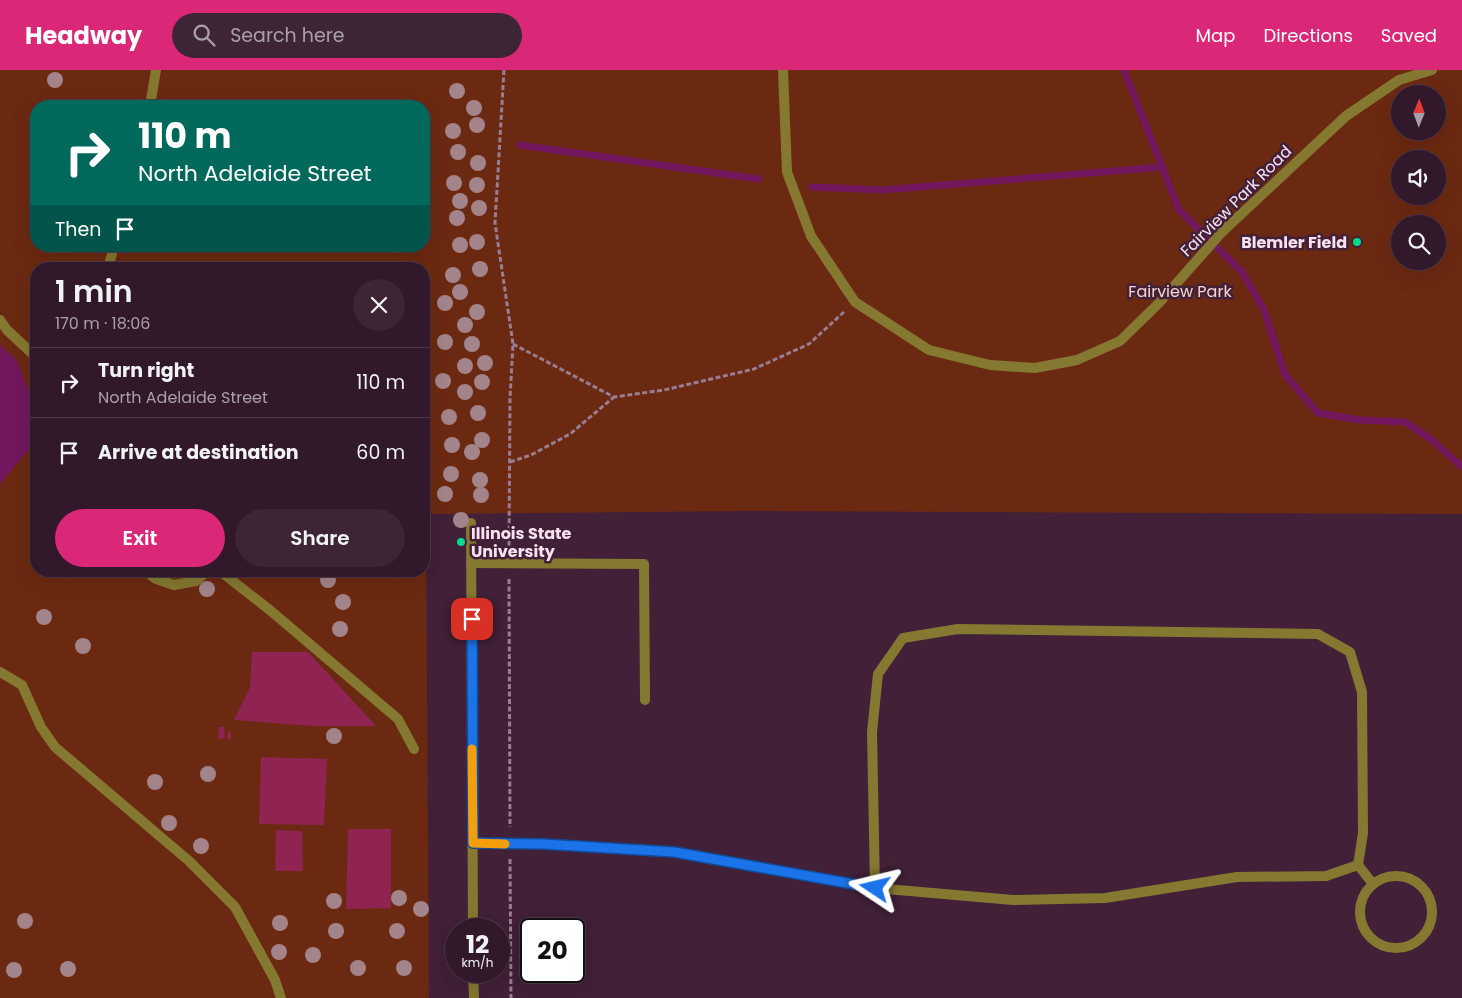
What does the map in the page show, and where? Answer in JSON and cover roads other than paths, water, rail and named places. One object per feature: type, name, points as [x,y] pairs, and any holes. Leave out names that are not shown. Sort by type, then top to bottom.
[{"type":"street","points":[[151,100],[156,70]]},
{"type":"street","name":"Fairview Park Road","points":[[783,70],[787,172],[811,236],[856,302],[929,350],[990,365],[1035,368],[1077,360],[1120,341],[1158,303],[1222,232],[1346,116],[1399,80],[1432,70]]},
{"type":"street","points":[[0,320],[7,330],[30,351]]},
{"type":"street","points":[[471,522],[473,918]]},
{"type":"street","points":[[471,563],[644,564],[644,700]]},
{"type":"street","points":[[154,577],[174,585],[196,581],[200,577]]},
{"type":"street","points":[[228,577],[271,611],[398,719],[414,749]]},
{"type":"street","points":[[875,888],[872,732],[878,674],[903,638],[958,629],[1318,634],[1350,652],[1362,692],[1363,833],[1358,865],[1373,884]]},
{"type":"street","points":[[0,672],[22,685],[35,710],[41,727],[55,747],[189,861],[235,907],[275,980],[281,998]]},
{"type":"street","points":[[473,843],[674,852],[875,888],[1013,900],[1105,898],[1237,877],[1326,876],[1358,865]]},
{"type":"street","points":[[1386,877],[1407,878],[1418,884],[1426,893],[1431,904],[1432,916],[1429,928],[1421,938],[1405,947],[1387,948],[1376,943],[1366,935],[1361,924],[1359,912],[1361,900],[1373,884],[1386,877]]},
{"type":"street","points":[[473,983],[474,998]]},
{"type":"waterway","points":[[1124,70],[1179,210],[1242,272],[1264,310],[1285,375],[1318,413],[1360,420],[1405,422],[1432,440],[1462,467]]},
{"type":"waterway","points":[[520,145],[759,179]]},
{"type":"waterway","points":[[812,187],[883,190],[1163,167]]},
{"type":"place","name":"Blemler Field","points":[[1357,242]]},
{"type":"place","name":"Illinois State University","points":[[461,542]]},
{"type":"park label","name":"Fairview Park","points":[[1180,291]]}]
